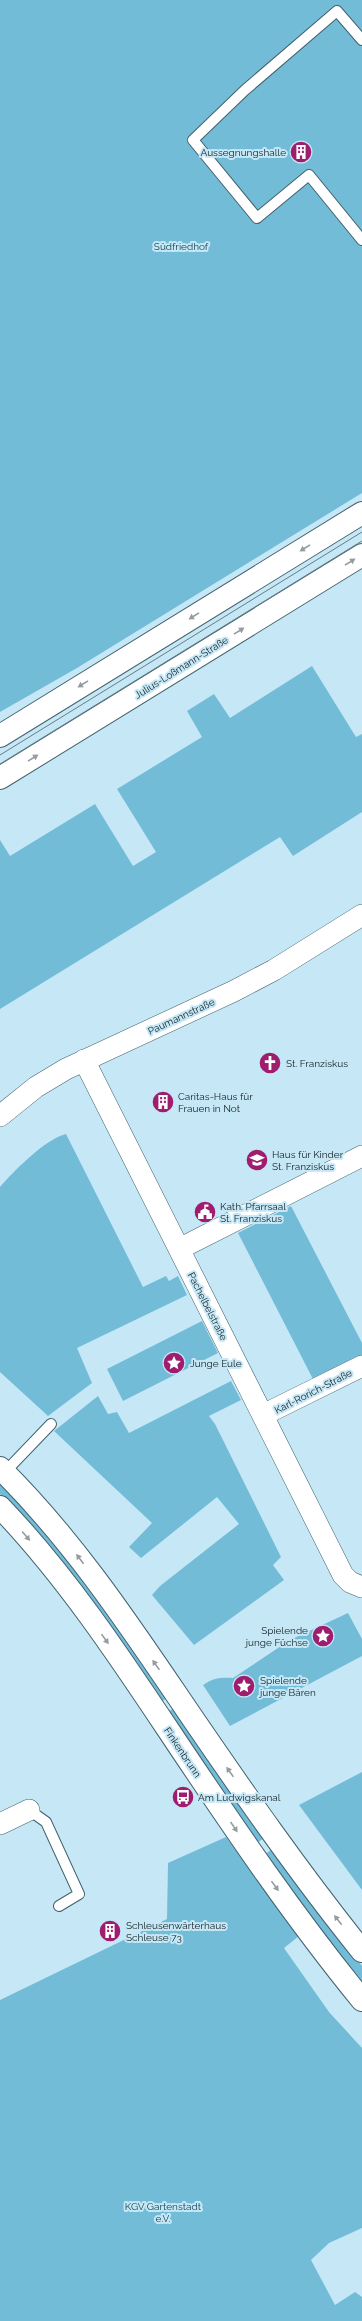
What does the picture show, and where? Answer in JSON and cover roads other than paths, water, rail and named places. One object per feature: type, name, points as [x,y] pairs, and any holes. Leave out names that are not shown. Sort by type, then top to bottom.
[{"type":"main road","points":[[0,736],[362,513]]},
{"type":"main road","name":"Julius-Loßmann-Straße","points":[[0,778],[362,555]]},
{"type":"main road","points":[[2,1471],[52,1523],[97,1581],[276,1838],[362,1951]]},
{"type":"main road","name":"Finkenbrunn","points":[[0,1507],[49,1564],[90,1617],[305,1928],[362,2000]]},
{"type":"street","name":"Paumannstraße","points":[[0,1116],[36,1087],[84,1060],[234,991],[274,970],[362,915]]},
{"type":"street","name":"Pachelbelstraße","points":[[84,1060],[343,1575],[350,1582],[362,1586]]},
{"type":"street","points":[[179,1249],[362,1156]]},
{"type":"street","name":"Karl-Rorich-Straße","points":[[263,1416],[362,1366]]},
{"type":"street","points":[[0,1824],[29,1810]]},
{"type":"lane","points":[[362,40],[337,11],[245,90],[193,140],[257,218],[309,175],[362,240]]},
{"type":"lane","points":[[2,1471],[51,1424]]},
{"type":"lane","points":[[29,1810],[46,1822],[79,1894],[59,1906]]},
{"type":"tram line","points":[[0,755],[362,532]]},
{"type":"tram line","points":[[0,764],[362,541]]},
{"type":"place","name":"Aussegnungshalle","points":[[301,152]]},
{"type":"place","name":"St. Franziskus","points":[[270,1063]]},
{"type":"place","name":"Caritas-Haus für Frauen in Not","points":[[163,1102]]},
{"type":"place","name":"Haus für Kinder St. Franziskus","points":[[257,1160]]},
{"type":"place","name":"Kath. Pfarrsaal St. Franziskus","points":[[205,1212]]},
{"type":"place","name":"Junge Eule","points":[[174,1363]]},
{"type":"place","name":"Spielende junge Füchse","points":[[323,1636]]},
{"type":"place","name":"Spielende junge Bären","points":[[244,1686]]},
{"type":"place","name":"Am Ludwigskanal","points":[[183,1797]]},
{"type":"place","name":"Schleusenwärterhaus Schleuse 73","points":[[110,1931]]},
{"type":"park label","name":"Südfriedhof","points":[[181,246]]},
{"type":"park label","name":"KGV Gartenstadt e.V.","points":[[163,2212]]}]
